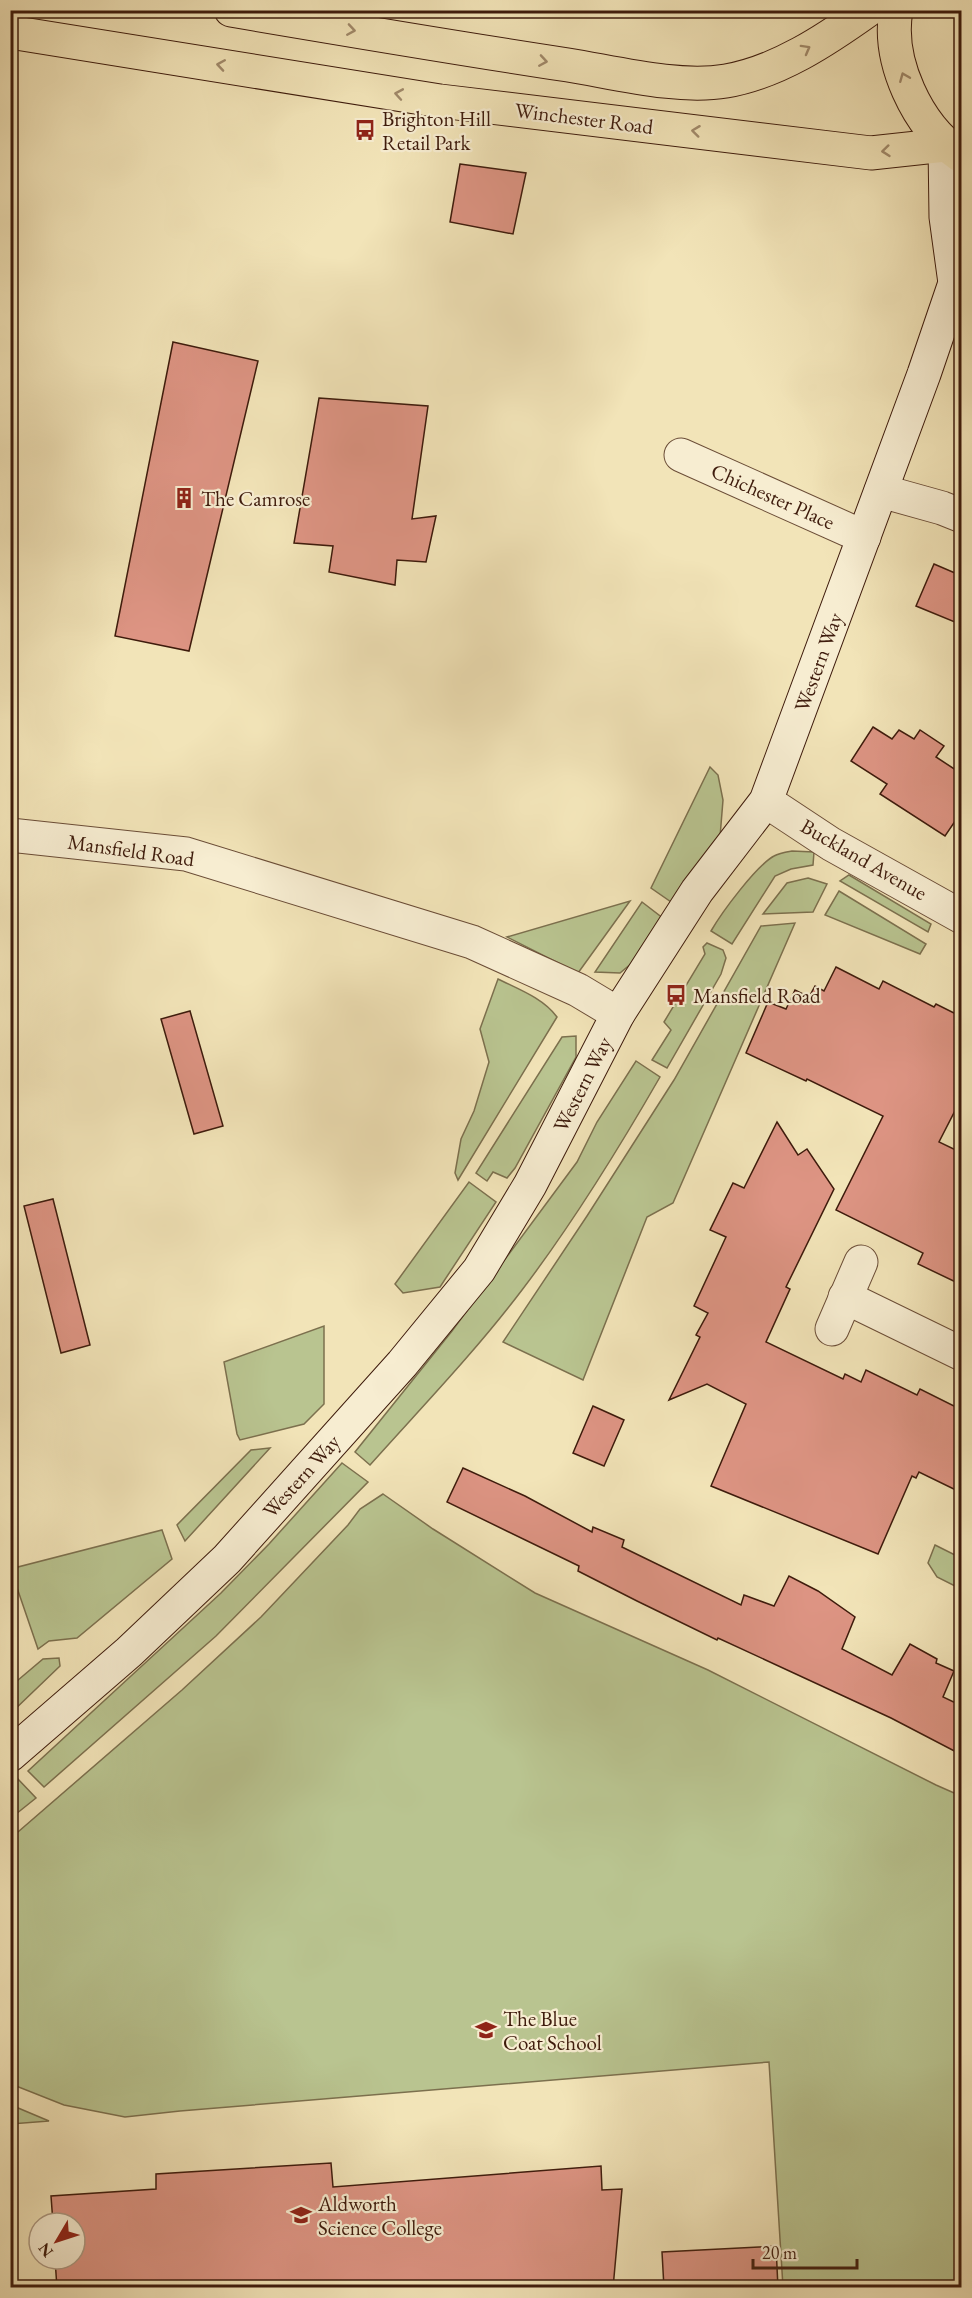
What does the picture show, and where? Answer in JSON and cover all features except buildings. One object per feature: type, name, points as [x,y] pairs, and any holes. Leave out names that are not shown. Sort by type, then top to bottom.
[{"type":"main road","points":[[231,10],[695,84],[753,75],[799,53],[843,28],[868,10]]},
{"type":"main road","points":[[896,10],[895,46],[902,76],[922,114],[953,150]]},
{"type":"main road","name":"Winchester Road","points":[[10,32],[440,101],[871,153],[953,150]]},
{"type":"street","name":"Western Way","points":[[10,1755],[129,1652],[227,1559],[402,1364],[479,1270],[530,1185],[618,1014],[697,891],[766,801],[958,279],[946,217],[953,150]]},
{"type":"street","name":"Chichester Place","points":[[681,455],[864,537]]},
{"type":"street","points":[[881,491],[962,516]]},
{"type":"street","name":"Buckland Avenue","points":[[766,801],[831,844],[962,917]]},
{"type":"street","name":"Mansfield Road","points":[[10,835],[186,854],[472,942],[578,990],[618,1014]]},
{"type":"street","points":[[832,1329],[861,1262]]},
{"type":"street","points":[[845,1297],[962,1354]]},
{"type":"green space","points":[[710,767],[718,775],[723,800],[720,837],[674,904],[651,888]]},
{"type":"green space","points":[[792,851],[814,852],[813,865],[791,869],[775,876],[732,944],[711,931],[758,869],[774,856]]},
{"type":"green space","points":[[849,875],[931,924],[928,932],[840,881]]},
{"type":"green space","points":[[808,878],[827,884],[813,912],[763,914],[787,883]]},
{"type":"green space","points":[[839,891],[926,944],[920,954],[825,915]]},
{"type":"green space","points":[[630,901],[578,973],[507,937]]},
{"type":"green space","points":[[642,902],[664,919],[644,953],[620,973],[595,972]]},
{"type":"green space","points":[[795,923],[673,1203],[647,1217],[583,1380],[503,1342],[674,1080],[761,926]]},
{"type":"green space","points":[[707,943],[723,950],[726,958],[721,974],[667,1068],[652,1060],[671,1030],[664,1022],[705,954],[703,947]]},
{"type":"green space","points":[[498,979],[545,1004],[557,1017],[458,1180],[455,1173],[461,1139],[474,1111],[489,1062],[480,1029]]},
{"type":"green space","points":[[576,1036],[576,1057],[515,1168],[507,1178],[493,1172],[487,1181],[476,1173],[562,1037]]},
{"type":"green space","points":[[636,1061],[660,1077],[577,1212],[541,1265],[486,1335],[370,1465],[355,1452],[452,1331],[577,1162],[597,1122]]},
{"type":"green space","points":[[469,1182],[496,1202],[440,1287],[403,1293],[395,1284]]},
{"type":"green space","points":[[324,1326],[324,1404],[304,1424],[240,1440],[224,1362]]},
{"type":"green space","points":[[270,1448],[185,1541],[177,1525],[251,1450]]},
{"type":"green space","points":[[342,1463],[368,1482],[216,1636],[44,1787],[28,1771],[221,1593]]},
{"type":"green space","name":"The Blue Coat School","points":[[383,1494],[433,1529],[535,1593],[708,1670],[961,1796],[961,2287],[783,2287],[769,2062],[125,2117],[64,2105],[11,2084],[11,1838],[182,1690],[261,1617],[348,1525],[360,1509]]},
{"type":"green space","points":[[162,1530],[172,1559],[77,1638],[49,1641],[38,1649],[13,1576],[18,1567]]},
{"type":"green space","points":[[935,1545],[961,1558],[961,1589],[937,1577],[928,1563]]},
{"type":"green space","points":[[59,1658],[60,1666],[11,1713],[11,1686],[43,1659]]},
{"type":"green space","points":[[17,1778],[36,1798],[11,1818],[11,1784]]},
{"type":"green space","points":[[11,2105],[49,2121],[11,2124]]},
{"type":"place","name":"Brighton Hill Retail Park","points":[[365,130]]},
{"type":"place","name":"The Camrose","points":[[184,498]]},
{"type":"place","name":"Mansfield Road","points":[[676,995]]},
{"type":"place","name":"The Blue Coat School","points":[[486,2030]]},
{"type":"place","name":"Aldworth Science College","points":[[301,2215]]}]
